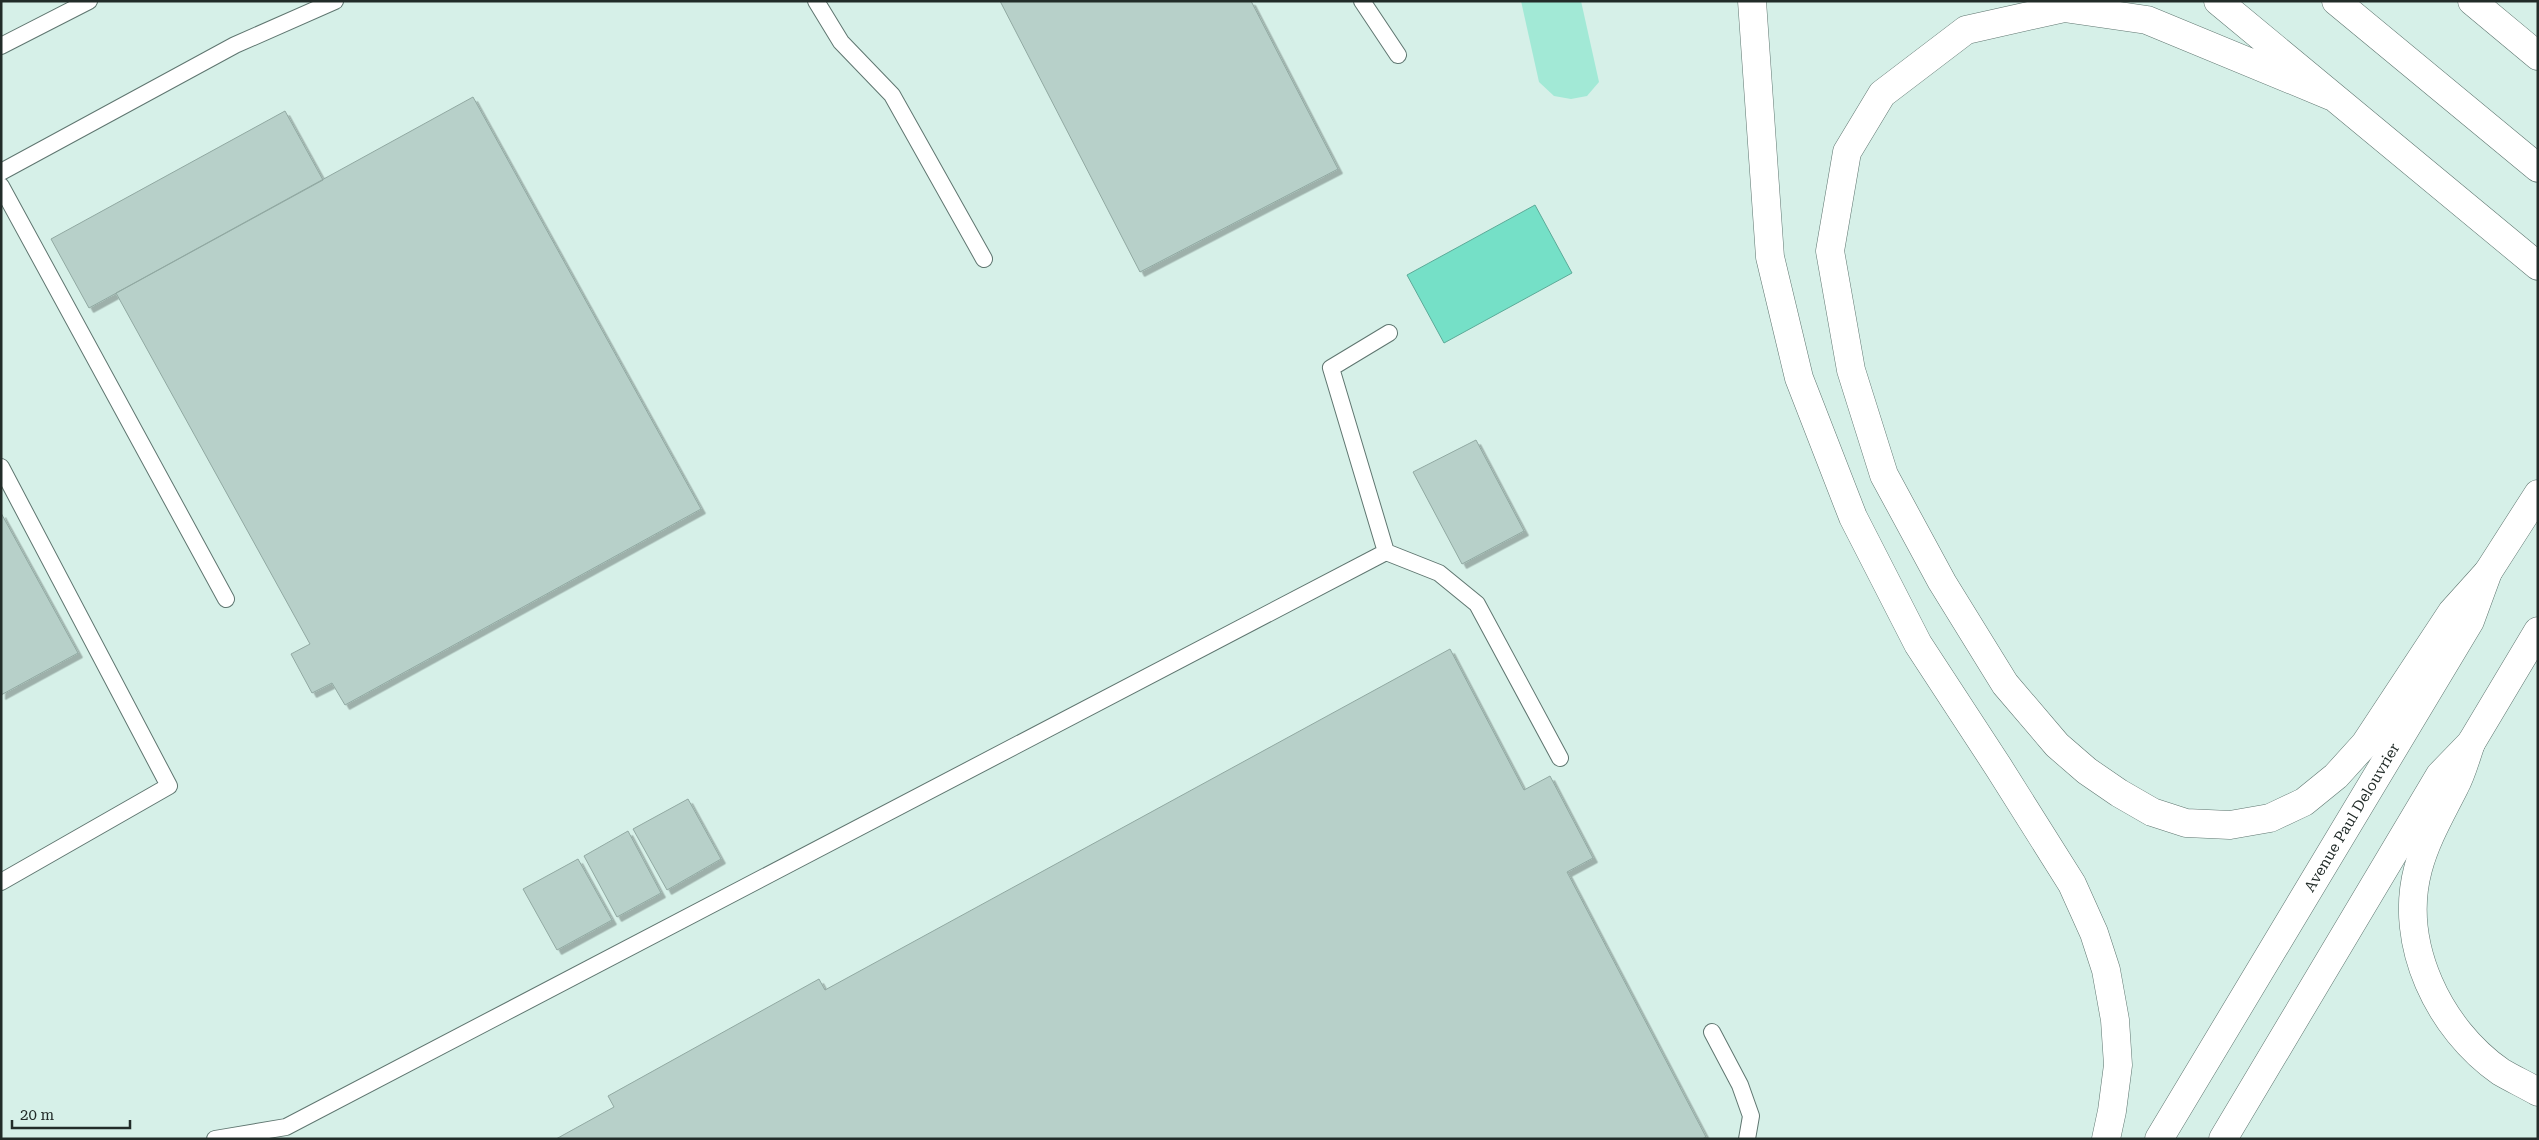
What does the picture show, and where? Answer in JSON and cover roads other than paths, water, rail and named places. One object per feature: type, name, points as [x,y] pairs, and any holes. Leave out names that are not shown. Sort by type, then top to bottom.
[{"type":"main road","points":[[1752,1],[1770,257],[1800,378],[1853,517],[1918,644],[2072,884],[2094,933],[2106,970],[2115,1020],[2118,1065],[2106,1139]]},
{"type":"main road","points":[[2218,1],[2538,266]]},
{"type":"main road","points":[[2336,1],[2538,168]]},
{"type":"main road","points":[[2472,1],[2538,56]]},
{"type":"main road","points":[[2331,96],[2147,20],[2064,8],[1966,30],[1882,94],[1848,152],[1830,251],[1851,370],[1884,475],[1942,582],[2005,684],[2057,745],[2087,771],[2119,793],[2152,812],[2186,822],[2230,825],[2270,818],[2304,802],[2330,781],[2365,744],[2452,612],[2488,572]]},
{"type":"main road","name":"Avenue Paul Delouvrier","points":[[2159,1139],[2470,621],[2488,572],[2538,494]]},
{"type":"main road","points":[[2538,631],[2471,743],[2456,785],[2430,831],[2417,870],[2414,905],[2416,942],[2426,978],[2443,1010],[2471,1044],[2501,1071],[2538,1092]]},
{"type":"main road","points":[[2223,1139],[2440,775],[2471,743]]},
{"type":"lane","points":[[1,46],[90,1]]},
{"type":"lane","points":[[1,172],[235,45],[335,1]]},
{"type":"lane","points":[[1362,1],[1398,55]]},
{"type":"lane","points":[[818,2],[841,42],[892,96],[984,260]]},
{"type":"lane","points":[[1,186],[226,599]]},
{"type":"lane","points":[[1386,552],[1331,368],[1389,333]]},
{"type":"lane","points":[[1,467],[169,786],[1,882]]},
{"type":"lane","points":[[214,1139],[286,1127],[1386,552],[1439,573],[1477,604],[1560,758]]},
{"type":"lane","points":[[1712,1032],[1740,1086],[1751,1116],[1747,1139]]}]
